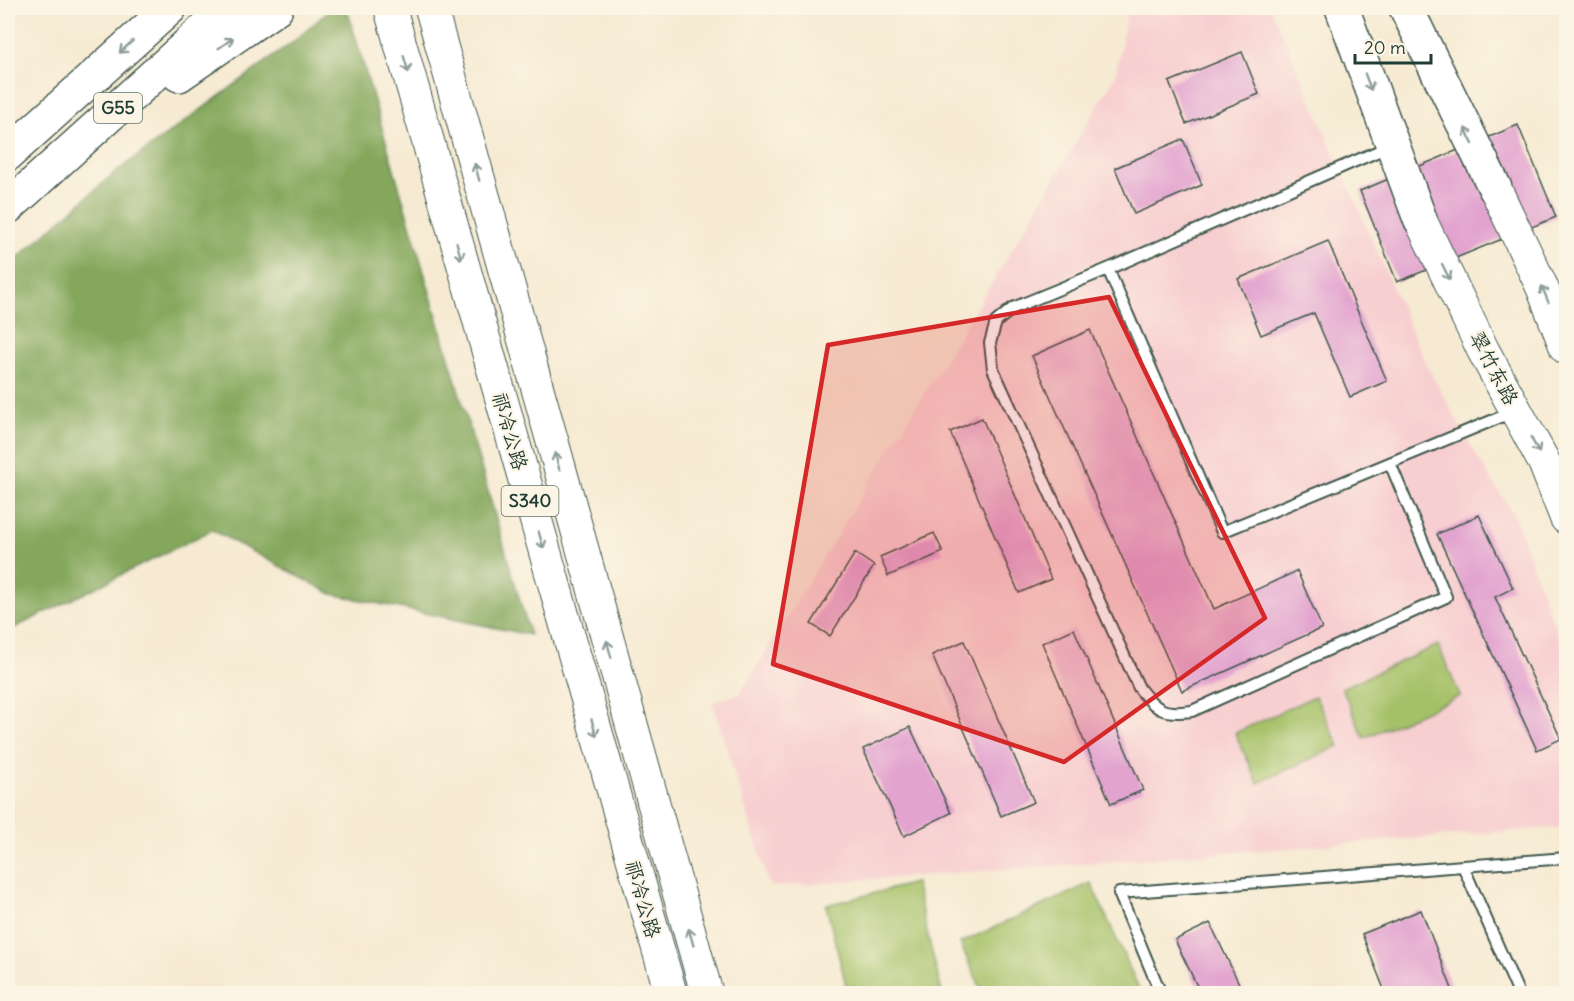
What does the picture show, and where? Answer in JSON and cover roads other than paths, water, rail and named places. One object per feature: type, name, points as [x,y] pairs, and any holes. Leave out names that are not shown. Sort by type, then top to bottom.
[{"type":"highway","name":"G55","points":[[8,154],[170,8]]},
{"type":"highway","name":"G55","points":[[8,207],[228,8]]},
{"type":"highway","points":[[1342,8],[1420,219]]},
{"type":"highway","points":[[1406,8],[1495,188]]},
{"type":"highway","points":[[74,147],[274,9]]},
{"type":"main road","name":"祁冷公路","points":[[390,8],[671,993]]},
{"type":"main road","name":"祁冷公路","points":[[431,8],[707,993]]},
{"type":"main road","points":[[1495,188],[1542,287],[1566,348]]},
{"type":"main road","name":"翠竹东路","points":[[1420,219],[1483,350],[1544,462],[1566,518]]},
{"type":"lane","points":[[1390,463],[1446,597],[1191,711],[1172,714],[1154,707],[1139,688],[993,369],[990,343],[996,322],[1013,308],[1392,145]]},
{"type":"lane","points":[[1108,269],[1222,532],[1516,411]]},
{"type":"lane","points":[[1161,993],[1119,893],[1566,858]]},
{"type":"lane","points":[[1463,866],[1519,993]]}]
